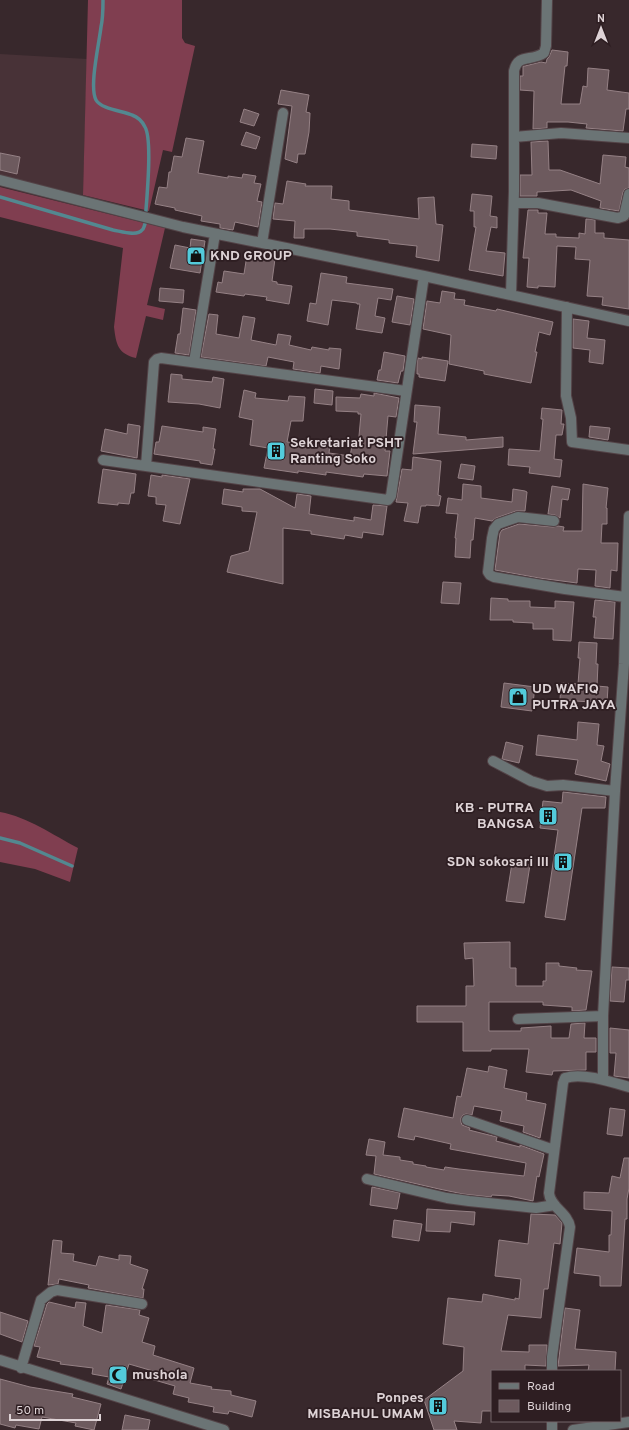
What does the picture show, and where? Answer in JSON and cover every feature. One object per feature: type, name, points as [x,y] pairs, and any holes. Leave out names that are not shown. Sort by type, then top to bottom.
[{"type":"street","points":[[511,295],[514,203],[514,71],[516,64],[519,61],[538,57],[544,53],[546,46],[547,0]]},
{"type":"street","points":[[262,243],[283,113]]},
{"type":"street","points":[[514,137],[561,133],[629,138]]},
{"type":"street","points":[[0,180],[153,220],[215,234],[424,276],[629,321]]},
{"type":"street","points":[[514,203],[538,203],[618,218],[626,217],[629,194]]},
{"type":"street","points":[[194,362],[215,234]]},
{"type":"street","points":[[103,460],[388,500],[391,496],[424,276]]},
{"type":"street","points":[[567,307],[566,396],[571,418],[572,442],[629,450]]},
{"type":"street","points":[[146,466],[154,362],[157,358],[406,391]]},
{"type":"street","points":[[603,1079],[603,1016],[615,791],[624,664],[625,596],[629,516]]},
{"type":"street","points":[[554,521],[518,517],[498,524],[494,529],[492,538],[488,572],[490,576],[494,578],[565,589],[625,596]]},
{"type":"street","points":[[493,761],[531,781],[547,786],[615,791]]},
{"type":"street","points":[[518,1019],[603,1016]]},
{"type":"street","points":[[552,1370],[552,1357],[570,1227],[569,1221],[550,1198],[549,1193],[563,1083],[565,1078],[570,1076],[603,1079],[629,1087]]},
{"type":"street","points":[[467,1120],[554,1150]]},
{"type":"street","points":[[367,1179],[447,1198],[536,1208],[555,1205]]},
{"type":"street","points":[[21,1368],[41,1300],[51,1292],[56,1290],[142,1304]]},
{"type":"street","points":[[0,1360],[21,1368],[224,1430]]},
{"type":"street","points":[[573,1430],[629,1422]]},
{"type":"shaded area","points":[[88,0],[182,0],[182,38],[185,43],[195,46],[172,152],[163,150],[149,211],[83,195]]},
{"type":"shaded area","points":[[0,54],[87,59],[83,195],[0,175]]},
{"type":"shaded area","points":[[0,187],[165,228],[147,305],[165,309],[163,320],[146,316],[136,358],[125,354],[119,347],[114,327],[123,248],[0,217]]},
{"type":"shaded area","points":[[0,812],[10,814],[30,822],[78,848],[70,882],[35,869],[0,862]]},
{"type":"building","points":[[552,50],[568,52],[561,104],[580,104],[583,86],[587,87],[588,68],[609,70],[607,90],[629,93],[629,109],[626,109],[623,131],[586,128],[587,124],[568,122],[547,122],[547,128],[533,129],[534,91],[520,90],[520,76],[523,76],[523,66],[541,62],[546,63]]},
{"type":"building","points":[[281,90],[309,95],[306,112],[310,113],[309,132],[305,154],[298,154],[297,163],[285,159],[292,106],[278,104]]},
{"type":"building","points":[[244,109],[259,114],[254,126],[240,122]]},
{"type":"building","points":[[246,132],[260,137],[256,149],[241,145]]},
{"type":"building","points":[[186,138],[204,141],[198,173],[228,178],[228,176],[242,178],[243,174],[256,176],[254,183],[261,184],[257,201],[262,202],[258,227],[235,222],[233,230],[220,228],[220,224],[201,221],[202,216],[155,204],[159,187],[167,188],[169,172],[171,172],[174,156],[182,157]]},
{"type":"building","points":[[548,141],[549,170],[560,170],[600,184],[603,155],[626,157],[625,167],[629,168],[629,188],[625,189],[623,192],[619,211],[600,208],[601,201],[571,190],[537,192],[537,196],[520,196],[520,175],[532,175],[531,142]]},
{"type":"building","points":[[472,144],[497,146],[496,159],[471,157]]},
{"type":"building","points":[[0,153],[20,157],[17,174],[0,170]]},
{"type":"building","points":[[287,181],[306,184],[305,186],[332,186],[331,199],[349,201],[349,210],[419,219],[418,198],[434,197],[436,224],[443,225],[439,261],[416,257],[417,246],[389,243],[389,240],[357,236],[357,232],[330,229],[304,229],[304,238],[294,238],[295,221],[273,219],[275,203],[283,204]]},
{"type":"building","points":[[472,194],[492,196],[490,216],[497,217],[497,228],[491,227],[486,251],[505,253],[503,276],[469,270],[476,227],[474,227],[474,211],[470,211]]},
{"type":"building","points":[[528,210],[538,210],[538,213],[547,213],[545,234],[556,234],[556,237],[579,238],[579,233],[585,234],[586,219],[589,219],[595,220],[595,233],[604,233],[604,238],[629,240],[629,309],[602,305],[603,297],[587,296],[590,260],[575,259],[576,247],[557,246],[555,287],[527,287],[529,258],[523,258]]},
{"type":"building","points":[[191,239],[205,241],[200,273],[170,268],[175,245],[190,248]]},
{"type":"building","points":[[247,255],[275,259],[272,281],[277,282],[277,284],[292,286],[289,304],[266,300],[267,297],[245,294],[244,296],[216,292],[218,282],[222,283],[224,271],[244,274]]},
{"type":"building","points":[[321,273],[347,277],[346,283],[393,289],[391,300],[378,298],[375,316],[385,318],[382,333],[356,329],[360,304],[357,303],[332,300],[328,325],[307,321],[310,303],[316,304]]},
{"type":"building","points":[[160,288],[184,290],[183,303],[159,301]]},
{"type":"building","points":[[442,291],[455,293],[454,299],[465,300],[464,305],[496,311],[497,309],[553,322],[550,335],[539,332],[531,383],[484,374],[484,371],[449,364],[451,335],[423,329],[427,301],[440,303]]},
{"type":"building","points":[[397,296],[414,299],[410,325],[392,322]]},
{"type":"building","points":[[183,308],[196,310],[189,355],[175,353],[178,334],[180,334]]},
{"type":"building","points":[[209,314],[218,315],[216,334],[239,338],[243,316],[255,318],[251,340],[276,345],[278,334],[291,336],[289,345],[311,350],[312,347],[329,350],[329,348],[341,349],[339,369],[321,366],[320,373],[293,369],[294,362],[268,357],[266,366],[201,357]]},
{"type":"building","points":[[573,319],[589,321],[587,338],[605,340],[603,364],[589,362],[590,350],[573,348]]},
{"type":"building","points":[[384,352],[405,356],[403,371],[401,371],[398,383],[377,380],[379,370],[381,370]]},
{"type":"building","points":[[422,357],[448,361],[445,381],[419,377],[419,374],[417,374],[417,364],[418,358],[422,359]]},
{"type":"building","points":[[171,374],[182,375],[182,379],[212,382],[213,377],[224,379],[220,408],[199,404],[168,402]]},
{"type":"building","points":[[315,389],[333,391],[332,405],[314,403]]},
{"type":"building","points":[[244,390],[256,393],[255,398],[288,401],[289,396],[305,397],[303,421],[291,421],[287,442],[330,445],[329,453],[350,456],[352,446],[358,447],[361,414],[358,414],[358,412],[336,411],[336,397],[360,398],[361,394],[374,396],[374,393],[399,398],[396,417],[388,416],[385,451],[390,451],[387,476],[364,474],[363,477],[326,472],[326,475],[264,468],[268,448],[250,445],[253,420],[239,417]]},
{"type":"building","points":[[415,405],[440,407],[438,434],[466,437],[466,440],[503,437],[503,447],[413,454],[417,422],[414,422]]},
{"type":"building","points":[[542,408],[562,410],[561,424],[564,424],[562,435],[556,435],[554,459],[562,460],[560,477],[529,473],[530,467],[508,465],[509,449],[540,451],[543,419],[541,419]]},
{"type":"building","points":[[128,424],[140,426],[137,458],[101,451],[105,429],[127,434]]},
{"type":"building","points":[[162,426],[203,432],[203,427],[216,429],[213,449],[215,449],[212,465],[200,463],[200,461],[154,454],[156,442],[159,442]]},
{"type":"building","points":[[590,426],[610,428],[608,440],[589,437]]},
{"type":"building","points":[[413,457],[441,461],[438,495],[441,496],[439,506],[421,506],[418,523],[404,521],[408,503],[396,502],[402,469],[412,470]]},
{"type":"building","points":[[461,464],[475,466],[473,480],[458,478]]},
{"type":"building","points":[[103,469],[136,474],[134,493],[131,493],[129,504],[118,503],[118,505],[98,503]]},
{"type":"building","points":[[151,475],[190,479],[180,524],[163,521],[166,505],[156,504],[156,497],[148,496]]},
{"type":"building","points":[[463,484],[481,486],[481,498],[512,502],[513,489],[527,492],[525,511],[516,511],[496,518],[492,521],[475,518],[473,540],[471,540],[470,558],[455,557],[455,538],[458,514],[446,513],[448,498],[462,500]]},
{"type":"building","points":[[583,484],[608,488],[606,508],[607,524],[602,524],[601,543],[618,543],[617,571],[611,570],[610,588],[595,586],[596,570],[578,569],[577,583],[495,570],[500,533],[502,530],[519,524],[553,527],[558,526],[564,527],[563,531],[582,531]]},
{"type":"building","points":[[552,486],[570,489],[568,500],[562,499],[560,518],[555,515],[548,514]]},
{"type":"building","points":[[224,489],[243,492],[243,489],[260,489],[295,508],[297,494],[311,496],[309,514],[354,521],[354,517],[371,520],[373,505],[387,506],[383,535],[363,532],[362,538],[345,535],[344,539],[311,534],[311,531],[283,528],[283,584],[227,572],[231,556],[249,551],[257,512],[242,511],[242,507],[222,504]]},
{"type":"building","points":[[443,582],[461,583],[459,604],[441,603]]},
{"type":"building","points":[[491,598],[508,599],[508,601],[530,601],[530,607],[555,608],[555,601],[574,602],[571,641],[553,640],[553,629],[533,629],[533,623],[513,622],[513,620],[490,620]]},
{"type":"building","points":[[595,600],[615,602],[613,639],[594,638],[596,617],[593,617]]},
{"type":"building","points":[[579,642],[597,643],[597,686],[608,687],[607,703],[560,700],[561,683],[578,684],[580,658],[578,658]]},
{"type":"building","name":"UD WAFIQ PUTRA JAYA","points":[[504,683],[535,687],[532,711],[501,707]]},
{"type":"building","points":[[578,722],[599,724],[597,745],[604,746],[601,761],[610,764],[606,781],[575,774],[578,760],[536,755],[538,735],[577,740]]},
{"type":"building","points":[[506,742],[523,746],[519,763],[502,759]]},
{"type":"building","name":"SDN sokosari III","points":[[563,792],[606,797],[605,808],[582,808],[565,920],[545,917],[558,830],[540,828],[543,801],[562,803]]},
{"type":"building","points":[[512,863],[530,865],[524,903],[506,901]]},
{"type":"building","points":[[510,942],[510,968],[516,968],[516,986],[543,986],[543,981],[546,981],[546,963],[559,963],[559,966],[577,968],[576,970],[592,971],[586,1010],[572,1011],[572,1007],[543,1005],[543,1002],[489,1002],[489,1031],[521,1031],[521,1028],[551,1026],[551,1038],[569,1038],[571,1024],[585,1023],[584,1038],[596,1038],[596,1052],[586,1052],[586,1070],[553,1071],[552,1075],[526,1072],[529,1049],[463,1051],[463,1022],[417,1022],[417,1006],[466,1006],[466,986],[474,986],[473,958],[465,959],[464,943]]},
{"type":"building","points":[[612,967],[629,968],[629,980],[626,980],[624,1002],[610,1001]]},
{"type":"building","points":[[610,1028],[629,1030],[629,1078],[614,1076],[616,1053],[610,1053]]},
{"type":"building","points":[[489,1066],[507,1070],[504,1088],[527,1093],[526,1100],[546,1104],[540,1138],[523,1132],[524,1126],[500,1121],[502,1111],[474,1106],[472,1115],[463,1115],[461,1122],[462,1125],[470,1128],[469,1130],[497,1137],[496,1141],[520,1147],[520,1145],[544,1154],[539,1177],[537,1176],[533,1201],[509,1196],[492,1195],[491,1197],[463,1194],[374,1174],[376,1156],[366,1155],[369,1139],[385,1142],[383,1155],[400,1157],[400,1160],[413,1162],[413,1164],[444,1170],[445,1167],[524,1176],[526,1163],[450,1149],[451,1144],[415,1136],[414,1140],[398,1137],[404,1108],[453,1118],[457,1096],[461,1097],[467,1068],[488,1072]]},
{"type":"building","points":[[610,1108],[625,1110],[622,1136],[607,1134]]},
{"type":"building","points":[[624,1158],[629,1158],[629,1188],[627,1199],[627,1219],[625,1219],[621,1286],[600,1286],[600,1276],[574,1273],[577,1248],[609,1252],[609,1235],[611,1235],[612,1211],[584,1209],[584,1192],[609,1193],[612,1176],[620,1178]]},
{"type":"building","points":[[372,1187],[400,1193],[397,1209],[370,1205]]},
{"type":"building","points":[[427,1209],[475,1212],[474,1225],[451,1222],[450,1232],[426,1231]]},
{"type":"building","points":[[531,1214],[555,1215],[562,1223],[560,1244],[554,1243],[548,1289],[544,1289],[541,1318],[508,1315],[501,1351],[529,1352],[529,1345],[547,1345],[546,1366],[525,1365],[525,1370],[491,1370],[491,1411],[482,1411],[481,1423],[454,1421],[457,1430],[434,1430],[424,1400],[463,1371],[464,1347],[443,1344],[448,1298],[482,1302],[483,1294],[515,1300],[515,1298],[519,1299],[521,1279],[495,1276],[499,1240],[528,1244]]},
{"type":"building","points":[[394,1220],[422,1224],[419,1241],[392,1237]]},
{"type":"building","points":[[53,1240],[62,1241],[61,1253],[74,1254],[73,1261],[96,1266],[99,1256],[119,1260],[119,1255],[131,1256],[130,1264],[148,1270],[142,1289],[144,1289],[143,1298],[88,1288],[89,1285],[59,1279],[58,1284],[48,1285]]},
{"type":"building","points":[[49,1302],[75,1308],[76,1302],[86,1303],[83,1326],[102,1333],[106,1305],[140,1310],[139,1315],[149,1318],[142,1342],[155,1346],[153,1355],[194,1368],[190,1383],[212,1387],[211,1389],[231,1391],[231,1395],[256,1401],[252,1417],[229,1411],[228,1414],[213,1412],[214,1407],[188,1402],[189,1398],[173,1394],[175,1386],[151,1379],[153,1371],[129,1364],[121,1389],[107,1384],[109,1377],[92,1374],[93,1368],[60,1364],[61,1362],[37,1357],[40,1347],[34,1346],[47,1304]]},
{"type":"building","points":[[565,1308],[580,1310],[575,1349],[616,1352],[615,1370],[588,1370],[589,1365],[558,1366]]},
{"type":"building","points":[[0,1312],[28,1321],[22,1342],[0,1334]]},
{"type":"building","points":[[0,1379],[30,1387],[73,1394],[72,1397],[101,1404],[94,1430],[75,1426],[76,1423],[42,1417],[39,1429],[16,1425],[15,1428],[0,1424]]},
{"type":"building","points":[[125,1415],[150,1420],[148,1430],[122,1430]]},
{"type":"waterway","points":[[0,197],[113,230],[132,233],[143,230],[145,224],[148,189],[149,159],[149,145],[145,127],[143,123],[134,116],[102,106],[96,100],[94,94],[94,76],[102,20],[103,0]]},
{"type":"waterway","points":[[0,838],[20,843],[72,866]]},
{"type":"place","name":"KND GROUP","points":[[196,256]]},
{"type":"place","name":"Sekretariat PSHT Ranting Soko","points":[[276,451]]},
{"type":"place","name":"UD WAFIQ PUTRA JAYA","points":[[518,697]]},
{"type":"place","name":"KB - PUTRA BANGSA","points":[[548,816]]},
{"type":"place","name":"SDN sokosari III","points":[[563,862]]},
{"type":"place","name":"mushola","points":[[118,1375]]},
{"type":"place","name":"Ponpes MISBAHUL UMAM","points":[[438,1406]]}]
